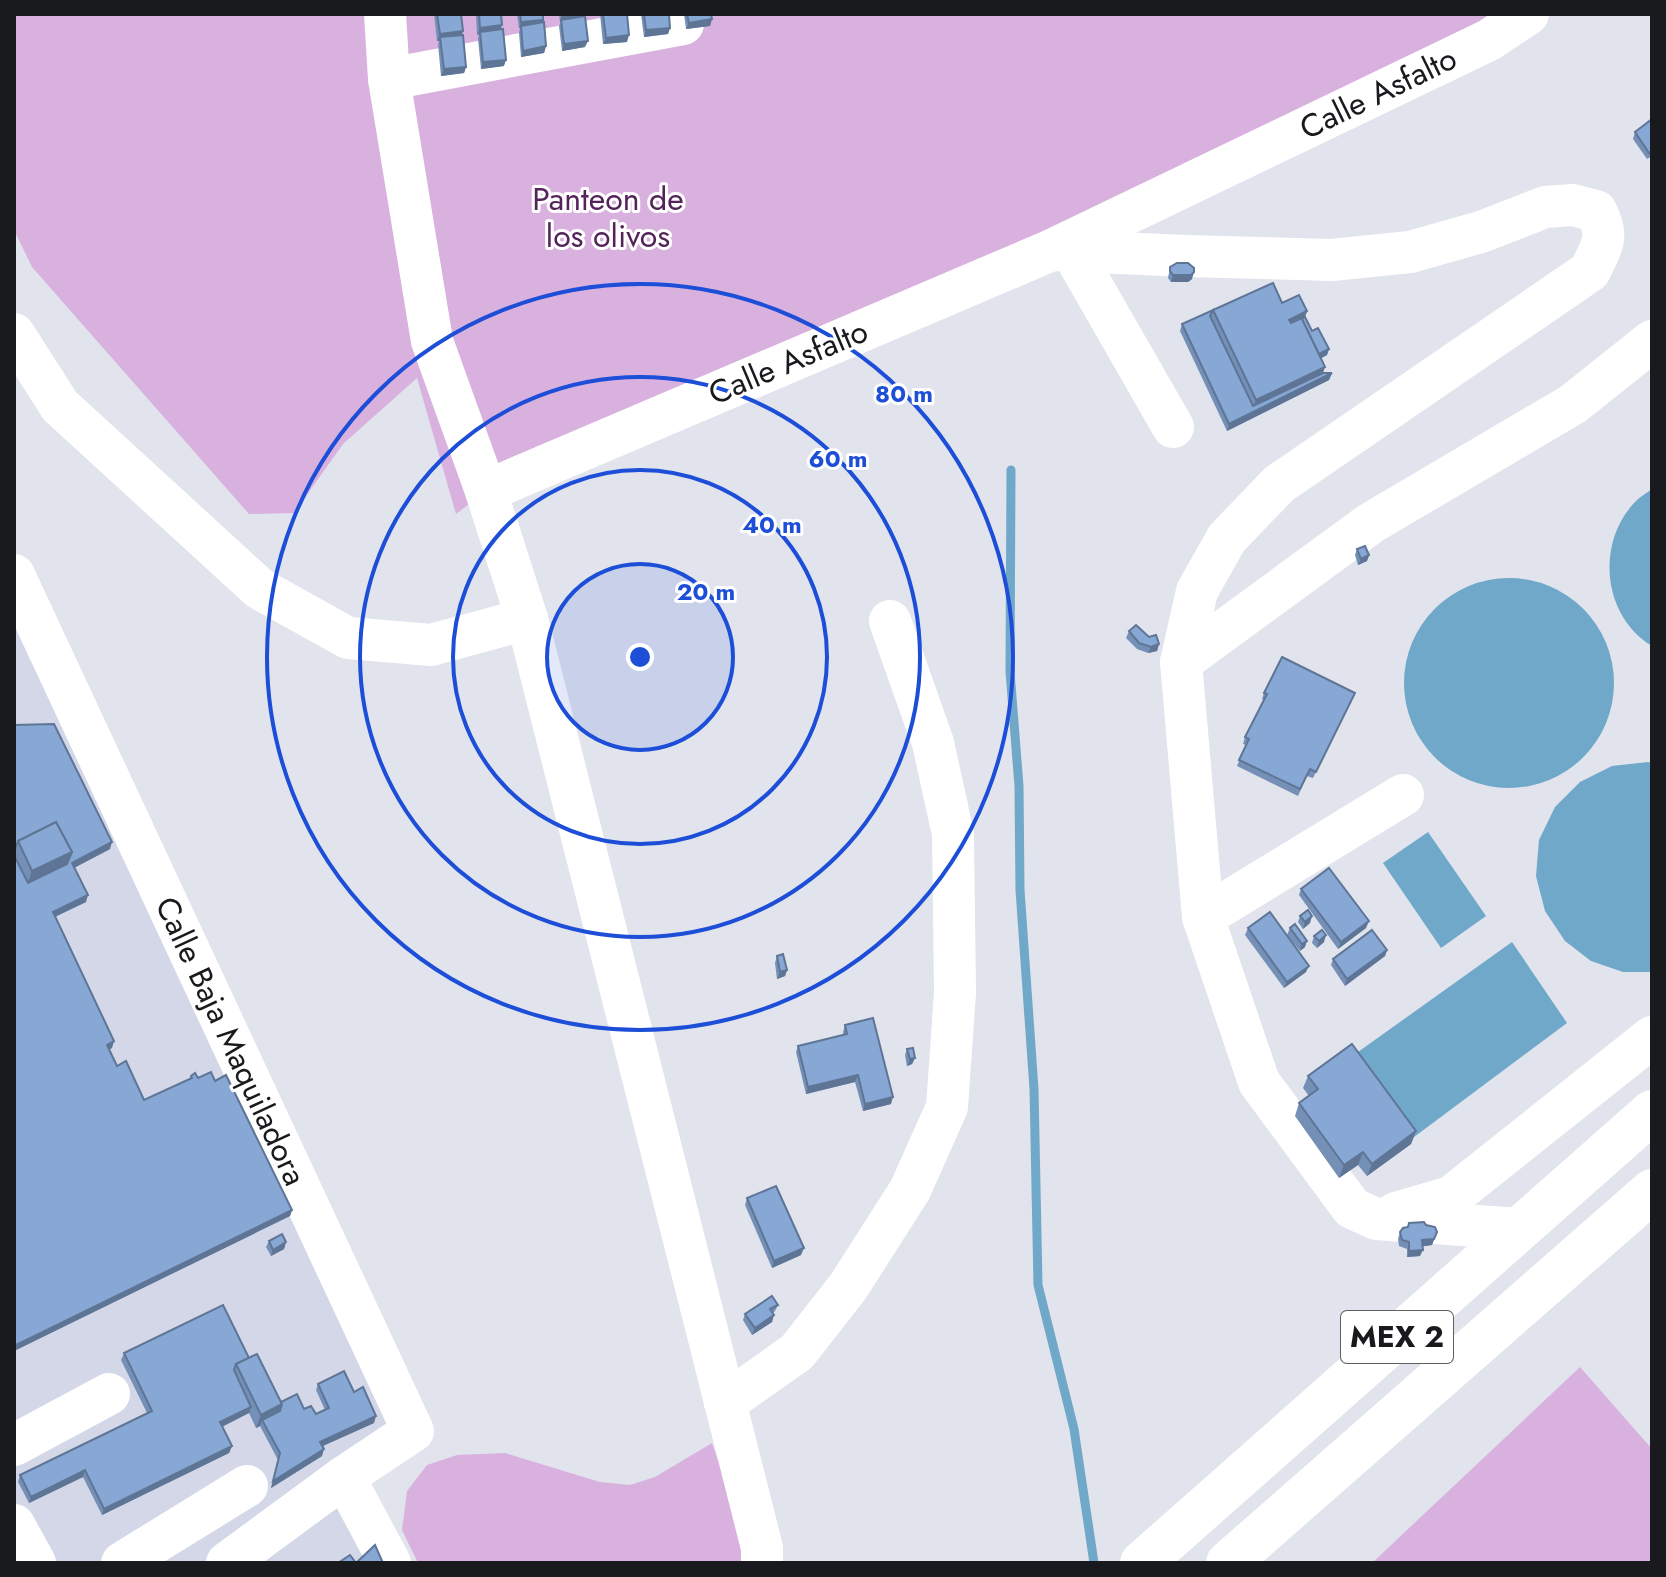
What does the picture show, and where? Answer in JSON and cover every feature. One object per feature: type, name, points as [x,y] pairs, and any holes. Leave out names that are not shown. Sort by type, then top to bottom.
[{"type":"highway","name":"MEX 2","points":[[1142,1563],[1652,1112]]},
{"type":"highway","name":"MEX 2","points":[[1228,1563],[1652,1191]]},
{"type":"street","points":[[385,14],[389,79],[432,341],[486,491],[527,619],[762,1548],[762,1563]]},
{"type":"street","name":"Calle Asfalto","points":[[486,491],[1062,250],[1489,40],[1528,14]]},
{"type":"street","points":[[389,79],[683,24]]},
{"type":"street","points":[[1062,250],[1317,259],[1379,255],[1410,252],[1481,232],[1545,207],[1573,205],[1596,211],[1605,228],[1602,244],[1590,271],[1279,484],[1227,538],[1197,591],[1181,662],[1203,917],[1259,1082],[1352,1208],[1376,1219],[1520,1229]]},
{"type":"street","points":[[1062,250],[1173,427]]},
{"type":"street","points":[[14,334],[60,406],[260,589],[348,638],[431,645],[527,619]]},
{"type":"street","points":[[1181,662],[1371,523],[1573,404],[1652,341]]},
{"type":"street","name":"Calle Baja Maquiladora","points":[[14,575],[413,1431],[344,1477],[227,1563]]},
{"type":"street","points":[[725,1403],[797,1352],[848,1287],[910,1190],[947,1107],[955,993],[953,834],[933,743],[890,621]]},
{"type":"street","points":[[1203,917],[1403,795]]},
{"type":"street","points":[[1376,1219],[1451,1197],[1652,1037]]},
{"type":"street","points":[[14,1445],[109,1394]]},
{"type":"street","points":[[344,1477],[390,1563]]},
{"type":"street","points":[[122,1563],[247,1486]]},
{"type":"street","points":[[14,1525],[35,1563]]},
{"type":"shaded area","points":[[14,575],[413,1431],[344,1477],[390,1563],[14,1563]]},
{"type":"green space","name":"Panteon de los olivos","points":[[14,14],[1528,14],[486,491],[456,514],[417,378],[343,444],[294,513],[249,514],[32,267],[14,230]]},
{"type":"green space","points":[[1580,1367],[1652,1449],[1652,1563],[1372,1563]]},
{"type":"green space","points":[[712,1443],[749,1550],[749,1563],[418,1563],[402,1530],[407,1491],[427,1465],[457,1455],[505,1453],[600,1482],[630,1485],[655,1477]]},
{"type":"water","points":[[1652,489],[1652,646],[1635,633],[1614,597],[1610,556],[1624,517],[1637,500]]},
{"type":"water","points":[[1509,578],[1549,586],[1583,609],[1606,643],[1614,683],[1606,723],[1583,757],[1549,780],[1509,788],[1469,780],[1435,757],[1412,723],[1404,683],[1412,643],[1435,609],[1469,586]]},
{"type":"water","points":[[1652,763],[1652,972],[1623,972],[1591,961],[1565,941],[1545,911],[1536,876],[1539,840],[1555,807],[1580,782],[1612,766]]},
{"type":"water","points":[[1428,832],[1486,916],[1441,948],[1383,863]]},
{"type":"water","points":[[1512,942],[1567,1023],[1410,1140],[1351,1057]]},
{"type":"building","points":[[437,14],[461,14],[463,31],[440,34]]},
{"type":"building","points":[[479,14],[501,14],[502,25],[480,28]]},
{"type":"building","points":[[520,14],[543,14],[543,20],[521,22]]},
{"type":"building","points":[[603,14],[627,14],[629,35],[606,38]]},
{"type":"building","points":[[644,14],[669,14],[670,28],[646,30]]},
{"type":"building","points":[[687,14],[711,14],[712,19],[689,23]]},
{"type":"building","points":[[585,16],[588,41],[564,44],[561,20]]},
{"type":"building","points":[[544,22],[546,46],[523,51],[521,26]]},
{"type":"building","points":[[503,29],[506,60],[483,62],[480,32]]},
{"type":"building","points":[[463,35],[466,67],[444,69],[440,37]]},
{"type":"building","points":[[1652,119],[1652,151],[1649,153],[1635,132]]},
{"type":"building","points":[[1188,263],[1194,272],[1191,275],[1173,275],[1170,267]]},
{"type":"building","points":[[1273,283],[1282,303],[1299,295],[1307,311],[1289,320],[1291,323],[1302,318],[1325,367],[1256,400],[1213,310]]},
{"type":"building","points":[[1213,310],[1210,316],[1253,406],[1323,373],[1332,373],[1229,424],[1182,324]]},
{"type":"building","points":[[1305,317],[1312,331],[1318,328],[1329,349],[1319,354],[1302,319]]},
{"type":"building","points":[[1365,546],[1369,555],[1361,559],[1357,549]]},
{"type":"building","points":[[1136,625],[1149,637],[1156,635],[1159,644],[1151,647],[1139,643],[1129,631]]},
{"type":"building","points":[[1282,657],[1355,693],[1316,772],[1310,769],[1300,789],[1239,760],[1249,739],[1245,737]]},
{"type":"building","points":[[54,724],[112,842],[72,863],[88,895],[53,912],[114,1041],[107,1045],[117,1066],[126,1061],[144,1100],[192,1078],[195,1073],[198,1078],[211,1072],[215,1081],[226,1075],[292,1210],[14,1346],[14,855],[28,883],[67,864],[72,852],[56,822],[18,841],[14,852],[14,725]]},
{"type":"building","points":[[56,822],[72,852],[32,871],[18,841]]},
{"type":"building","points":[[1329,868],[1369,921],[1341,942],[1301,889]]},
{"type":"building","points":[[1308,910],[1312,916],[1305,922],[1300,916]]},
{"type":"building","points":[[1270,912],[1309,966],[1287,982],[1248,928]]},
{"type":"building","points":[[1295,924],[1307,941],[1302,944],[1290,928]]},
{"type":"building","points":[[1322,930],[1326,935],[1319,941],[1314,936]]},
{"type":"building","points":[[1372,930],[1387,950],[1347,979],[1333,959]]},
{"type":"building","points":[[783,954],[787,970],[780,972],[777,956]]},
{"type":"building","points":[[873,1018],[893,1097],[865,1104],[858,1075],[808,1087],[798,1046],[847,1034],[845,1025]]},
{"type":"building","points":[[1352,1044],[1416,1131],[1372,1164],[1363,1152],[1344,1165],[1299,1103],[1318,1089],[1308,1076]]},
{"type":"building","points":[[913,1048],[915,1058],[910,1059],[907,1049]]},
{"type":"building","points":[[776,1186],[804,1248],[774,1261],[747,1198]]},
{"type":"building","points":[[1424,1222],[1435,1227],[1437,1232],[1434,1239],[1422,1240],[1423,1250],[1409,1251],[1409,1242],[1402,1240],[1400,1232],[1409,1223]]},
{"type":"building","points":[[282,1234],[286,1242],[273,1250],[269,1241]]},
{"type":"building","points":[[772,1296],[778,1305],[770,1309],[774,1315],[755,1328],[745,1314]]},
{"type":"building","points":[[223,1305],[249,1358],[236,1364],[234,1370],[251,1407],[220,1422],[232,1446],[104,1509],[85,1470],[31,1497],[20,1475],[152,1411],[124,1353]]},
{"type":"building","points":[[257,1354],[282,1404],[261,1415],[236,1364]]},
{"type":"building","points":[[344,1371],[354,1392],[363,1387],[376,1416],[320,1442],[324,1449],[273,1481],[280,1453],[262,1420],[280,1411],[281,1402],[297,1394],[304,1409],[311,1406],[316,1414],[329,1408],[318,1384]]},
{"type":"building","points":[[375,1545],[383,1563],[356,1563]]},
{"type":"building","points":[[350,1555],[356,1563],[338,1563]]},
{"type":"waterway","points":[[1011,470],[1010,672],[1019,786],[1020,890],[1034,1089],[1038,1285],[1074,1429],[1094,1563]]}]
